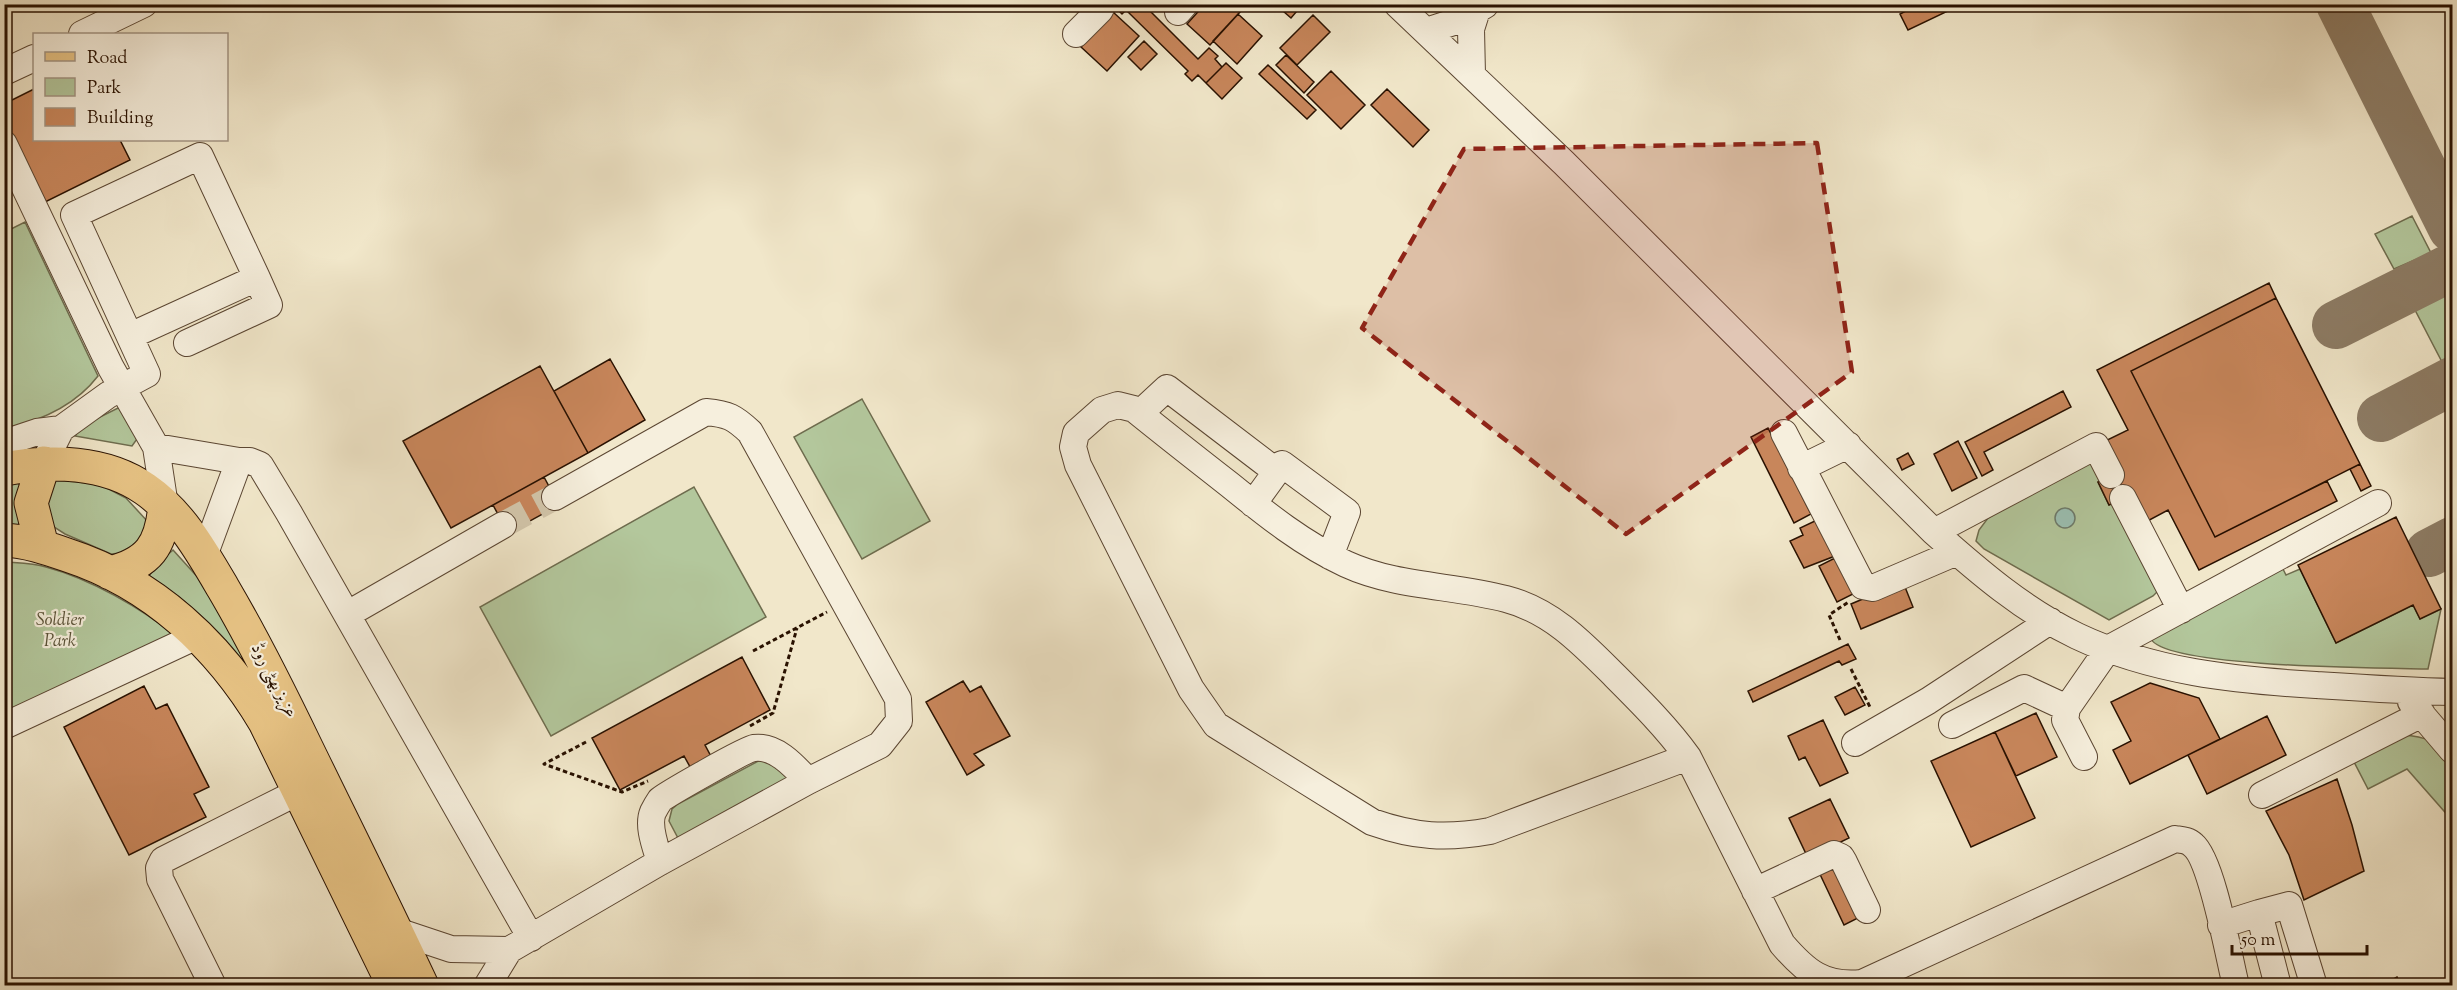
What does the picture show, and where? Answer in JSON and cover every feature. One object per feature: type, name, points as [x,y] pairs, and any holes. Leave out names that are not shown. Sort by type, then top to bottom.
[{"type":"main road","name":"عزیز بھٹی روڈ","points":[[4,469],[44,463],[83,466],[121,476],[144,489],[180,522],[204,556],[260,652],[422,986]]},
{"type":"main road","points":[[42,546],[32,503],[44,463]]},
{"type":"main road","points":[[110,573],[130,568],[150,552],[163,529],[165,506]]},
{"type":"main road","name":"عزیز بھٹی روڈ","points":[[4,540],[42,546],[83,560],[110,573],[151,596],[199,635],[246,691],[300,791],[394,986]]},
{"type":"street","points":[[84,33],[144,4]]},
{"type":"street","points":[[1076,34],[1103,4]]},
{"type":"street","points":[[1397,4],[1564,163],[1934,532],[1994,584],[2050,621],[2108,649],[2145,662],[2214,676],[2250,681],[2452,692]]},
{"type":"street","points":[[1426,31],[1453,23],[1481,7]]},
{"type":"street","points":[[1472,75],[1471,29],[1481,7]]},
{"type":"street","points":[[4,72],[33,58]]},
{"type":"street","points":[[4,144],[121,387],[156,447],[165,506]]},
{"type":"street","points":[[4,443],[37,432],[61,429],[121,387],[147,374],[74,215],[200,156],[269,305],[187,343]]},
{"type":"street","points":[[130,336],[257,278]]},
{"type":"street","points":[[1140,413],[1167,388],[1277,472]]},
{"type":"street","points":[[1688,757],[1491,831],[1459,837],[1426,836],[1398,831],[1372,822],[1216,725],[1191,689],[1076,456],[1073,447],[1076,434],[1102,410],[1118,405],[1134,409],[1285,529],[1349,566],[1383,576],[1505,599],[1532,608],[1556,622],[1577,638],[1650,711],[1688,757],[1782,944],[1797,962],[1814,975],[1830,983],[1845,985],[1862,983],[2175,839],[2186,840],[2200,853],[2208,873],[2236,986]]},
{"type":"street","points":[[397,931],[451,949],[509,950],[660,862],[808,781],[880,745],[898,721],[898,699],[750,432],[735,418],[721,413],[706,412],[555,497]]},
{"type":"street","points":[[44,463],[61,429]]},
{"type":"street","points":[[1784,433],[1861,583],[1868,588],[1873,588],[1957,552]]},
{"type":"street","points":[[1801,468],[1848,445]]},
{"type":"street","points":[[1934,532],[2096,446],[2111,475]]},
{"type":"street","points":[[156,447],[238,462],[250,461],[260,465],[348,614],[531,938]]},
{"type":"street","points":[[204,556],[238,462]]},
{"type":"street","points":[[1253,504],[1282,464],[1347,512],[1330,556]]},
{"type":"street","points":[[2123,498],[2181,610]]},
{"type":"street","points":[[2084,757],[2065,720],[2067,708],[2108,649],[2378,503]]},
{"type":"street","points":[[348,614],[503,525]]},
{"type":"street","points":[[1855,743],[1928,701],[2050,621]]},
{"type":"street","points":[[4,726],[199,635]]},
{"type":"street","points":[[1952,725],[2024,688],[2067,708]]},
{"type":"street","points":[[2401,690],[2452,750]]},
{"type":"street","points":[[2262,795],[2422,714]]},
{"type":"street","points":[[660,862],[654,841],[652,814],[660,800],[706,773],[753,748],[766,749],[790,761],[808,781]]},
{"type":"street","points":[[213,986],[160,879],[159,868],[163,860],[300,791]]},
{"type":"street","points":[[1755,891],[1834,854],[1841,857],[1844,862],[1867,910]]},
{"type":"street","points":[[2221,925],[2289,904],[2314,986]]},
{"type":"street","points":[[2259,913],[2278,986]]},
{"type":"street","points":[[487,986],[509,950]]},
{"type":"path","points":[[1840,640],[1829,615],[1868,588]]},
{"type":"path","points":[[753,651],[844,603]]},
{"type":"path","points":[[745,729],[773,713],[797,628]]},
{"type":"path","points":[[1851,669],[1881,729]]},
{"type":"path","points":[[586,742],[544,764],[622,792],[656,776]]},
{"type":"highlighted area","points":[[1817,143],[1852,372],[1626,534],[1362,328],[1464,149]]},
{"type":"green space","points":[[2412,216],[2431,253],[2394,269],[2375,234]]},
{"type":"green space","points":[[25,222],[98,376],[79,396],[56,411],[31,422],[5,429],[5,232]]},
{"type":"green space","points":[[2451,289],[2452,356],[2442,362],[2414,308]]},
{"type":"green space","points":[[862,399],[930,521],[862,559],[794,437]]},
{"type":"green space","points":[[120,407],[137,439],[132,446],[75,436],[82,426]]},
{"type":"green space","points":[[2087,458],[2106,478],[2098,482],[2109,505],[2120,500],[2157,583],[2157,592],[2153,596],[2109,620],[1984,549],[1976,541],[1979,530],[1988,518]]},
{"type":"green space","points":[[17,480],[22,497],[20,523],[18,528],[5,527],[5,482]]},
{"type":"green space","points":[[56,480],[99,484],[126,498],[149,523],[149,536],[122,553],[111,554],[65,534],[54,527],[45,505],[50,486]]},
{"type":"green space","points":[[694,487],[766,617],[551,736],[480,607]]},
{"type":"green space","points":[[173,550],[202,582],[256,679],[245,663],[208,622],[149,576],[156,565]]},
{"type":"green space","points":[[2279,561],[2286,575],[2300,569],[2336,643],[2413,605],[2420,619],[2441,609],[2428,669],[2327,667],[2235,661],[2195,656],[2166,649],[2151,639]]},
{"type":"green space","name":"Soldier Park","points":[[5,562],[41,566],[80,579],[132,605],[177,637],[5,721]]},
{"type":"green space","points":[[2402,735],[2420,737],[2431,742],[2452,765],[2451,819],[2407,769],[2368,789],[2353,760]]},
{"type":"green space","points":[[764,758],[787,776],[788,780],[679,840],[669,821],[672,809]]},
{"type":"water","points":[[2065,508],[2072,511],[2075,518],[2072,525],[2065,528],[2058,525],[2055,518],[2058,511]]},
{"type":"building","points":[[1116,4],[1143,4],[1198,59],[1209,48],[1218,56],[1215,59],[1222,67],[1206,83],[1198,75],[1192,81],[1185,74],[1188,71],[1126,10],[1122,14],[1114,6]]},
{"type":"building","points":[[1205,4],[1231,4],[1240,12],[1210,45],[1187,24]]},
{"type":"building","points":[[1275,4],[1303,4],[1291,18]]},
{"type":"building","points":[[1905,4],[1945,4],[1948,11],[1908,30],[1900,14],[1908,10]]},
{"type":"building","points":[[1113,12],[1139,36],[1107,71],[1081,47]]},
{"type":"building","points":[[1238,14],[1262,36],[1237,64],[1213,41]]},
{"type":"building","points":[[1313,15],[1330,32],[1297,65],[1280,48]]},
{"type":"building","points":[[1144,41],[1157,54],[1141,70],[1128,57]]},
{"type":"building","points":[[1286,55],[1314,82],[1304,93],[1276,65]]},
{"type":"building","points":[[1226,63],[1242,78],[1222,99],[1206,83]]},
{"type":"building","points":[[1268,65],[1316,110],[1307,119],[1259,74]]},
{"type":"building","points":[[1331,71],[1365,105],[1341,129],[1307,95]]},
{"type":"building","points":[[1387,89],[1429,130],[1413,147],[1371,105]]},
{"type":"building","points":[[33,90],[33,141],[120,141],[130,160],[39,205],[4,134],[4,104]]},
{"type":"building","points":[[2269,283],[2276,298],[2131,371],[2215,537],[2327,481],[2337,501],[2199,570],[2168,510],[2142,524],[2128,496],[2109,505],[2098,482],[2116,473],[2101,443],[2128,430],[2097,370]]},
{"type":"building","points":[[2276,298],[2360,464],[2215,537],[2131,371]]},
{"type":"building","points":[[610,359],[645,420],[588,453],[554,391]]},
{"type":"building","points":[[540,366],[588,453],[451,528],[403,441]]},
{"type":"building","points":[[2063,391],[2071,407],[1984,452],[1993,470],[1982,476],[1965,442]]},
{"type":"building","points":[[1768,428],[1811,514],[1794,523],[1751,437]]},
{"type":"building","points":[[1958,441],[1977,478],[1952,491],[1934,454]]},
{"type":"building","points":[[1908,453],[1914,464],[1902,470],[1897,459]]},
{"type":"building","points":[[2360,464],[2371,486],[2361,491],[2350,469]]},
{"type":"building","points":[[544,477],[559,505],[508,533],[493,505]]},
{"type":"building","points":[[2396,517],[2441,609],[2420,619],[2413,605],[2336,643],[2298,565]]},
{"type":"building","points":[[1817,520],[1835,556],[1804,568],[1790,541],[1803,535],[1800,528]]},
{"type":"building","points":[[1835,558],[1853,594],[1837,602],[1819,566]]},
{"type":"building","points":[[1903,582],[1913,607],[1861,629],[1851,604]]},
{"type":"building","points":[[1848,644],[1856,659],[1842,665],[1839,661],[1753,702],[1748,691]]},
{"type":"building","points":[[742,657],[770,710],[705,745],[714,762],[694,774],[684,756],[620,790],[592,738]]},
{"type":"building","points":[[963,681],[970,692],[981,686],[1010,736],[974,754],[984,765],[967,775],[926,702]]},
{"type":"building","points":[[2150,683],[2199,698],[2220,739],[2130,784],[2113,750],[2131,741],[2111,702]]},
{"type":"building","points":[[144,686],[156,709],[167,704],[209,787],[194,794],[206,817],[129,855],[64,727]]},
{"type":"building","points":[[1855,687],[1865,705],[1845,715],[1835,697]]},
{"type":"building","points":[[2036,713],[2057,757],[2016,776],[1995,732]]},
{"type":"building","points":[[2267,716],[2286,755],[2207,794],[2188,755]]},
{"type":"building","points":[[1823,720],[1848,773],[1820,786],[1805,757],[1799,760],[1788,736]]},
{"type":"building","points":[[1995,732],[2035,818],[1971,847],[1931,761]]},
{"type":"building","points":[[2337,779],[2364,871],[2304,900],[2289,855],[2266,811]]},
{"type":"building","points":[[1830,799],[1849,838],[1808,858],[1789,818]]},
{"type":"building","points":[[1831,862],[1858,918],[1844,925],[1817,868]]},
{"type":"building","points":[[2397,977],[2401,986],[2385,986],[2384,984]]},
{"type":"taxiway","points":[[2340,4],[2452,228]]},
{"type":"taxiway","points":[[2336,325],[2452,267]]},
{"type":"taxiway","points":[[2381,418],[2452,381]]},
{"type":"taxiway","points":[[2429,553],[2452,541]]},
{"type":"tunnel","points":[[503,525],[555,497]]}]
